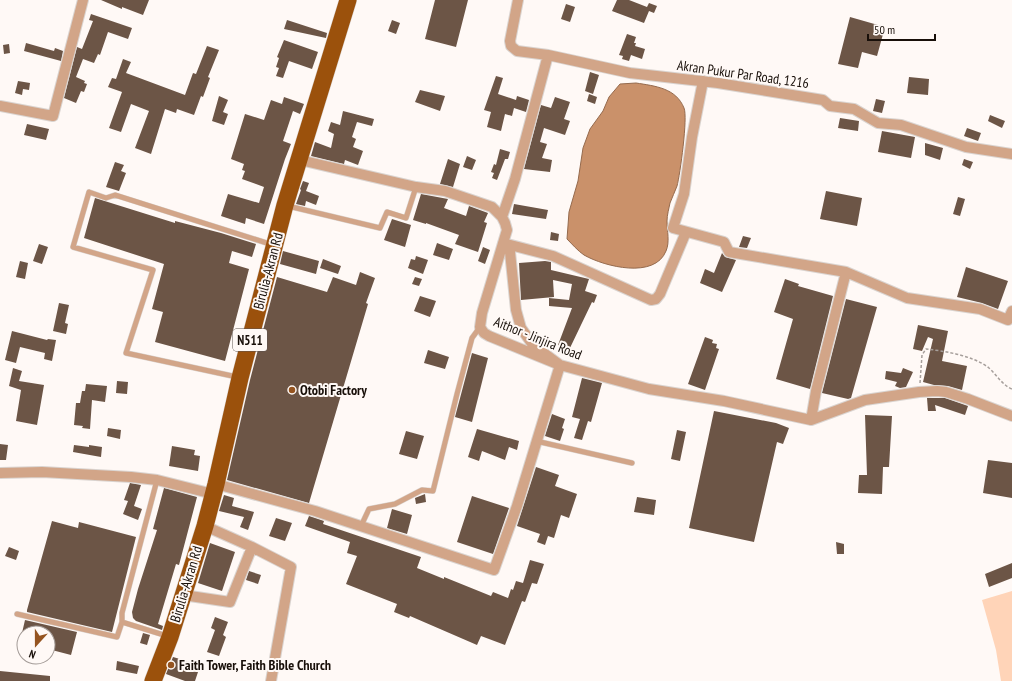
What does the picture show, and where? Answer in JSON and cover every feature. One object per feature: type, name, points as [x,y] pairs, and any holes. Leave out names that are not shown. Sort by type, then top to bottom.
[{"type":"highway","name":"Birulia-Akran Rd","points":[[153,681],[170,637],[205,526],[240,378],[274,245],[346,0]]},
{"type":"street","points":[[0,106],[53,116],[83,0]]},
{"type":"street","name":"Akran Pukur Par Road, 1216","points":[[518,0],[510,40],[511,46],[517,51],[548,54],[630,73],[703,81],[823,100],[830,106],[854,109],[878,123],[900,125],[966,147],[1012,154]]},
{"type":"street","points":[[300,160],[416,187],[445,191],[492,207],[502,217],[515,179],[548,54]]},
{"type":"street","points":[[703,81],[692,137],[684,194],[673,228],[724,242],[729,252],[846,272],[907,298],[980,309],[1008,320],[1012,311]]},
{"type":"street","name":"Aithor - Jinjira Road","points":[[502,217],[506,230],[482,313],[480,327],[484,333],[560,365],[649,389],[724,401],[811,420]]},
{"type":"street","points":[[503,243],[553,256],[651,300],[656,299],[660,294],[686,232]]},
{"type":"street","points":[[0,473],[42,472],[78,474],[157,480],[214,489],[315,512],[494,570],[517,506],[560,365],[533,345],[521,328],[515,303],[510,252],[503,243]]},
{"type":"street","points":[[811,420],[816,391],[846,272]]},
{"type":"street","points":[[811,420],[865,400],[919,392],[946,392],[1012,416]]},
{"type":"street","points":[[205,526],[252,547],[291,567],[271,681]]},
{"type":"street","points":[[183,595],[230,602],[252,547]]},
{"type":"lane","points":[[285,205],[380,228],[387,212],[406,218],[416,187]]},
{"type":"lane","points":[[240,378],[126,352],[153,270],[73,247],[89,192],[106,198],[115,195],[274,245]]},
{"type":"lane","points":[[361,526],[369,509],[395,504],[422,490],[433,491],[456,394],[472,338],[480,327]]},
{"type":"lane","points":[[536,441],[632,463]]},
{"type":"lane","points":[[17,614],[117,637],[157,480]]},
{"type":"lane","points":[[122,622],[170,637]]},
{"type":"path","points":[[919,392],[922,355],[926,349],[957,354],[980,362],[990,369],[1006,387],[1012,389]]},
{"type":"shaded area","points":[[636,83],[664,89],[676,96],[684,108],[685,122],[678,180],[667,216],[668,240],[666,251],[660,260],[652,265],[641,268],[629,268],[604,263],[584,255],[567,239],[569,212],[578,181],[583,148],[590,129],[603,111],[609,97],[620,84]]},
{"type":"shaded area","points":[[1012,591],[1012,681],[1001,681],[996,650],[982,600]]},
{"type":"building","points":[[101,0],[149,0],[143,15],[122,7],[122,9]]},
{"type":"building","points":[[435,0],[468,0],[456,47],[425,39]]},
{"type":"building","points":[[617,0],[629,0],[647,7],[649,3],[657,6],[654,13],[649,11],[644,23],[612,11]]},
{"type":"building","points":[[566,4],[575,7],[570,22],[561,19]]},
{"type":"building","points":[[91,14],[132,28],[128,39],[108,32],[100,55],[98,54],[94,63],[83,59],[76,77],[85,81],[84,83],[87,84],[84,92],[81,91],[76,103],[64,98],[77,47],[82,49],[93,21],[89,20]]},
{"type":"building","points":[[850,17],[885,27],[877,56],[862,52],[858,68],[838,64]]},
{"type":"building","points":[[287,20],[327,33],[326,38],[284,29]]},
{"type":"building","points":[[392,20],[400,23],[396,34],[388,31]]},
{"type":"building","points":[[627,34],[636,37],[634,43],[636,43],[635,46],[645,49],[642,59],[631,55],[629,61],[622,59],[623,56],[619,55]]},
{"type":"building","points":[[284,40],[318,52],[312,69],[289,61],[283,78],[276,76],[279,68],[276,67],[279,58],[277,57]]},
{"type":"building","points":[[26,43],[54,51],[55,48],[63,51],[61,61],[24,51]]},
{"type":"building","points":[[9,44],[10,53],[4,54],[3,45]]},
{"type":"building","points":[[207,46],[219,50],[208,77],[210,78],[203,97],[201,96],[194,115],[177,109],[176,113],[165,109],[151,154],[135,148],[149,111],[131,104],[121,132],[109,128],[122,92],[108,87],[112,78],[116,79],[123,59],[131,62],[126,73],[185,95],[193,73],[196,74]]},
{"type":"building","points":[[590,72],[599,75],[593,94],[585,91]]},
{"type":"building","points":[[496,76],[503,78],[498,94],[516,100],[517,96],[529,100],[526,112],[514,108],[512,116],[505,114],[501,131],[487,127],[491,112],[484,110]]},
{"type":"building","points":[[909,77],[929,79],[928,95],[907,93]]},
{"type":"building","points":[[18,81],[30,83],[29,90],[23,89],[22,95],[15,93]]},
{"type":"building","points":[[420,90],[445,96],[440,111],[415,102]]},
{"type":"building","points":[[589,94],[597,97],[595,104],[587,101]]},
{"type":"building","points":[[219,96],[228,100],[223,112],[228,114],[224,125],[212,121]]},
{"type":"building","points":[[284,97],[304,104],[300,114],[293,111],[283,141],[291,144],[264,224],[246,218],[245,224],[221,216],[228,194],[259,203],[264,187],[242,179],[245,171],[242,170],[244,164],[231,159],[245,114],[264,120],[271,100],[282,104]]},
{"type":"building","points":[[555,97],[570,102],[564,119],[570,121],[565,135],[544,128],[540,142],[547,144],[542,158],[552,160],[550,172],[524,169],[541,105],[551,108]]},
{"type":"building","points":[[876,99],[885,101],[882,113],[873,111]]},
{"type":"building","points":[[343,111],[374,119],[372,126],[357,122],[352,137],[356,139],[353,147],[363,151],[358,165],[345,160],[344,164],[311,156],[315,142],[331,148],[334,134],[328,131],[331,122],[340,125]]},
{"type":"building","points":[[990,115],[1005,121],[1002,128],[988,121]]},
{"type":"building","points":[[840,118],[859,121],[858,131],[838,128]]},
{"type":"building","points":[[27,124],[49,129],[46,140],[24,135]]},
{"type":"building","points":[[967,128],[981,133],[978,141],[964,136]]},
{"type":"building","points":[[882,131],[915,137],[911,158],[878,152]]},
{"type":"building","points":[[925,143],[943,148],[940,160],[925,155]]},
{"type":"building","points":[[500,149],[510,152],[508,159],[505,159],[497,180],[492,178],[494,173],[491,172],[494,164],[496,165]]},
{"type":"building","points":[[467,156],[476,160],[472,170],[463,167]]},
{"type":"building","points":[[448,159],[460,164],[453,187],[440,184]]},
{"type":"building","points":[[964,159],[973,162],[970,169],[962,165]]},
{"type":"building","points":[[115,162],[124,165],[121,171],[126,173],[119,191],[106,187]]},
{"type":"building","points":[[303,181],[309,183],[306,191],[319,196],[316,205],[306,201],[305,206],[296,204]]},
{"type":"building","points":[[826,191],[862,198],[857,226],[820,219]]},
{"type":"building","points":[[421,194],[448,199],[444,208],[466,216],[469,206],[488,213],[484,222],[487,223],[478,252],[455,244],[459,235],[413,220]]},
{"type":"building","points":[[958,197],[965,199],[960,216],[953,214]]},
{"type":"building","points":[[95,198],[175,223],[175,221],[256,244],[252,257],[232,251],[229,263],[249,269],[225,361],[155,342],[163,312],[152,309],[164,264],[84,238]]},
{"type":"building","points":[[514,204],[548,210],[546,219],[512,214]]},
{"type":"building","points":[[392,219],[411,225],[405,247],[384,240]]},
{"type":"building","points":[[551,232],[559,234],[558,241],[550,240]]},
{"type":"building","points":[[743,236],[751,238],[747,248],[739,247]]},
{"type":"building","points":[[437,243],[453,249],[449,260],[433,255]]},
{"type":"building","points":[[39,244],[48,247],[42,264],[33,261]]},
{"type":"building","points":[[483,247],[490,250],[485,264],[478,261]]},
{"type":"building","points":[[283,251],[319,261],[316,274],[280,264]]},
{"type":"building","points":[[722,253],[725,257],[736,260],[722,292],[700,283],[705,269],[714,273]]},
{"type":"building","points":[[416,256],[428,260],[423,274],[408,268],[411,259],[415,260]]},
{"type":"building","points":[[323,259],[341,266],[338,274],[320,268]]},
{"type":"building","points":[[20,261],[28,263],[25,279],[16,277]]},
{"type":"building","points":[[551,262],[551,270],[589,279],[585,291],[597,295],[594,303],[592,302],[569,350],[558,345],[572,308],[549,306],[549,298],[569,300],[572,284],[553,280],[554,297],[521,300],[519,263]]},
{"type":"building","points":[[966,267],[1008,281],[998,309],[982,303],[957,297]]},
{"type":"building","name":"Otobi Factory","points":[[360,272],[375,278],[366,303],[368,304],[309,503],[227,480],[250,380],[277,277],[327,292],[333,277],[356,285]]},
{"type":"building","points":[[415,277],[422,279],[419,286],[412,284]]},
{"type":"building","points":[[785,279],[799,284],[798,286],[833,296],[810,389],[776,379],[793,319],[774,312]]},
{"type":"building","points":[[420,296],[436,301],[430,317],[414,311]]},
{"type":"building","points":[[846,299],[877,307],[851,398],[848,399],[822,393]]},
{"type":"building","points":[[59,303],[69,305],[65,323],[68,324],[66,334],[53,331]]},
{"type":"building","points":[[918,325],[948,331],[942,361],[967,366],[962,390],[923,382],[933,339],[928,337],[922,351],[913,349]]},
{"type":"building","points":[[12,331],[47,340],[56,340],[52,361],[44,359],[45,353],[20,347],[16,363],[5,360]]},
{"type":"building","points":[[705,337],[713,340],[712,343],[717,344],[716,348],[719,349],[705,390],[688,384]]},
{"type":"building","points":[[428,350],[449,357],[445,369],[424,363]]},
{"type":"building","points":[[472,353],[488,358],[472,422],[455,417]]},
{"type":"building","points":[[13,368],[22,371],[19,381],[44,385],[37,425],[16,421],[21,390],[9,386]]},
{"type":"building","points":[[903,368],[913,372],[906,387],[900,388],[895,386],[897,382],[885,379],[886,371],[901,373]]},
{"type":"building","points":[[582,378],[602,383],[591,422],[588,421],[582,440],[574,438],[580,419],[572,417]]},
{"type":"building","points":[[117,381],[128,382],[127,394],[116,393]]},
{"type":"building","points":[[86,384],[107,386],[105,402],[92,400],[90,429],[82,428],[83,426],[74,425],[76,403],[80,403],[82,391],[85,391]]},
{"type":"building","points":[[927,398],[945,398],[968,406],[965,415],[935,405],[936,411],[928,411]]},
{"type":"building","points":[[714,411],[776,423],[789,428],[783,444],[777,442],[754,542],[689,528]]},
{"type":"building","points":[[552,414],[565,419],[562,428],[564,429],[560,441],[545,436]]},
{"type":"building","points":[[865,415],[892,416],[889,467],[883,467],[882,494],[858,493],[859,475],[867,475]]},
{"type":"building","points":[[108,428],[121,430],[120,439],[107,436]]},
{"type":"building","points":[[477,429],[519,441],[517,450],[509,447],[505,460],[482,451],[479,461],[468,457]]},
{"type":"building","points":[[677,430],[686,432],[680,461],[671,459]]},
{"type":"building","points":[[406,431],[424,436],[417,459],[399,454]]},
{"type":"building","points":[[0,444],[8,445],[6,460],[0,460]]},
{"type":"building","points":[[74,445],[102,447],[101,457],[73,452]]},
{"type":"building","points":[[172,446],[195,450],[194,455],[200,456],[198,471],[169,466]]},
{"type":"building","points":[[988,460],[1012,463],[1012,498],[983,493]]},
{"type":"building","points":[[536,467],[559,475],[555,486],[577,494],[569,518],[561,515],[554,538],[548,536],[545,545],[537,542],[540,534],[517,526]]},
{"type":"building","points":[[130,483],[141,485],[134,506],[142,509],[138,520],[123,514],[128,501],[124,500]]},
{"type":"building","points":[[164,488],[197,497],[179,565],[176,564],[158,624],[163,626],[162,630],[136,621],[133,618],[132,612],[157,530],[153,529]]},
{"type":"building","points":[[425,494],[426,502],[416,504],[415,498]]},
{"type":"building","points":[[224,495],[234,498],[232,506],[254,512],[248,530],[240,527],[244,517],[219,511]]},
{"type":"building","points":[[472,496],[509,508],[493,554],[457,542]]},
{"type":"building","points":[[637,497],[656,500],[654,515],[634,512]]},
{"type":"building","points":[[392,509],[412,515],[407,534],[387,528]]},
{"type":"building","points":[[309,516],[324,521],[323,524],[421,557],[417,568],[491,596],[493,592],[508,598],[516,581],[523,583],[530,560],[544,564],[537,584],[532,583],[525,602],[522,601],[505,645],[481,636],[477,645],[410,616],[409,618],[394,612],[397,604],[346,584],[357,556],[347,553],[350,542],[305,526]]},
{"type":"building","points":[[276,518],[292,523],[285,541],[269,536]]},
{"type":"building","points":[[52,521],[78,528],[79,522],[136,537],[112,632],[27,612]]},
{"type":"building","points":[[836,542],[844,544],[844,554],[837,554]]},
{"type":"building","points":[[210,543],[235,552],[222,591],[198,583]]},
{"type":"building","points":[[9,547],[19,551],[16,560],[5,556]]},
{"type":"building","points":[[1012,563],[1012,578],[989,587],[985,574]]},
{"type":"building","points":[[249,571],[261,575],[258,584],[246,580]]},
{"type":"building","points":[[215,617],[228,622],[223,635],[226,637],[219,656],[207,652],[215,630],[211,628]]},
{"type":"building","points":[[25,620],[47,625],[24,625]]},
{"type":"building","points":[[56,627],[77,632],[71,655],[56,651]]},
{"type":"building","points":[[143,633],[150,635],[147,645],[140,643]]},
{"type":"building","name":"Faith Tower, Faith Bible Church","points":[[173,657],[190,662],[187,668],[198,672],[195,681],[185,681],[166,674]]},
{"type":"building","points":[[117,661],[139,666],[137,674],[116,670]]},
{"type":"building","points":[[0,671],[50,676],[50,681],[0,681]]},
{"type":"place","name":"Otobi Factory","points":[[292,390]]},
{"type":"place","name":"Faith Tower, Faith Bible Church","points":[[171,665]]}]
